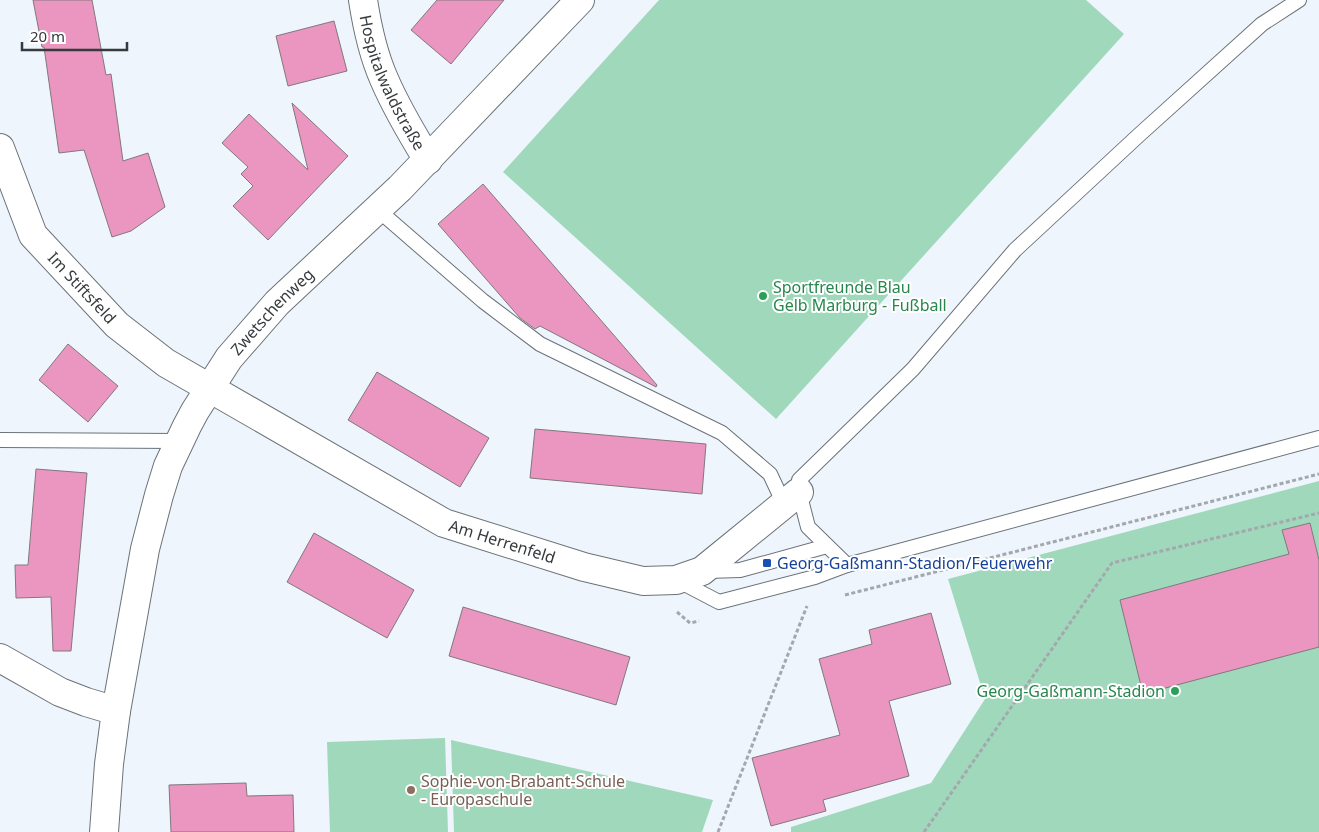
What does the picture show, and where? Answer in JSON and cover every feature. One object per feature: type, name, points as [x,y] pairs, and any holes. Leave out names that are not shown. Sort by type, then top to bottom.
[{"type":"street","name":"Hospitalwaldstraße","points":[[362,0],[368,30],[383,78],[428,160]]},
{"type":"street","name":"Zwetschenweg","points":[[104,832],[109,764],[116,711],[144,550],[168,466],[195,410],[229,358],[277,303],[428,160],[580,0]]},
{"type":"street","name":"Im Stiftsfeld","points":[[0,148],[33,235],[117,325],[166,363],[210,388]]},
{"type":"street","name":"Am Herrenfeld","points":[[210,388],[444,523],[601,571],[643,581],[676,580],[702,571],[792,498]]},
{"type":"street","points":[[0,658],[60,692],[116,711]]},
{"type":"lane","points":[[792,498],[799,480],[913,369],[1015,250],[1262,24],[1299,0]]},
{"type":"lane","points":[[377,210],[483,302],[540,344],[722,433],[770,474],[792,498],[808,527],[848,564]]},
{"type":"lane","points":[[676,580],[719,602],[816,577],[848,564],[1319,438]]},
{"type":"lane","points":[[0,440],[179,441]]},
{"type":"lane","points":[[702,571],[740,570],[827,546]]},
{"type":"path","points":[[1171,503],[1173,512]]},
{"type":"path","points":[[924,832],[1112,563],[1319,513]]},
{"type":"path","points":[[718,832],[810,598]]},
{"type":"green space","name":"Sportfreunde Blau Gelb Marburg - Fußball","points":[[659,0],[1086,0],[1124,34],[776,419],[503,172]]},
{"type":"green space","name":"Georg-Gaßmann-Stadion","points":[[1319,481],[1319,832],[791,832],[791,827],[931,783],[985,699],[948,579]]},
{"type":"green space","points":[[445,738],[448,832],[330,832],[327,742]]},
{"type":"green space","points":[[451,740],[713,800],[702,832],[454,832]]},
{"type":"building","points":[[33,0],[92,0],[106,75],[111,74],[123,161],[148,153],[165,207],[131,231],[112,237],[84,150],[59,153],[44,47],[42,47]]},
{"type":"building","points":[[437,0],[504,0],[451,64],[411,30]]},
{"type":"building","points":[[334,21],[347,71],[288,86],[276,36]]},
{"type":"building","points":[[292,103],[348,156],[268,240],[233,206],[253,186],[241,174],[248,167],[222,143],[249,114],[308,170]]},
{"type":"building","points":[[483,184],[657,385],[656,387],[540,326],[535,329],[520,318],[438,224]]},
{"type":"building","points":[[68,344],[118,386],[88,422],[39,380]]},
{"type":"building","points":[[377,372],[489,438],[460,487],[348,420]]},
{"type":"building","points":[[535,429],[706,444],[702,494],[530,478]]},
{"type":"building","points":[[36,469],[87,473],[71,651],[53,651],[51,597],[16,598],[15,565],[28,565]]},
{"type":"building","points":[[1310,523],[1319,560],[1319,647],[1143,694],[1120,600],[1289,554],[1282,530]]},
{"type":"building","points":[[314,533],[414,590],[387,638],[287,582]]},
{"type":"building","points":[[463,607],[630,657],[616,705],[449,656]]},
{"type":"building","points":[[931,613],[951,684],[889,701],[909,776],[823,800],[826,811],[771,826],[752,758],[840,735],[819,659],[872,644],[869,630]]},
{"type":"building","points":[[246,783],[247,796],[293,795],[294,832],[171,832],[169,785]]},
{"type":"place","name":"Sportfreunde Blau Gelb Marburg - Fußball","points":[[763,296]]},
{"type":"place","name":"Georg-Gaßmann-Stadion/Feuerwehr","points":[[767,563]]},
{"type":"place","name":"Georg-Gaßmann-Stadion","points":[[1175,691]]},
{"type":"place","name":"Sophie-von-Brabant-Schule - Europaschule","points":[[411,790]]}]
